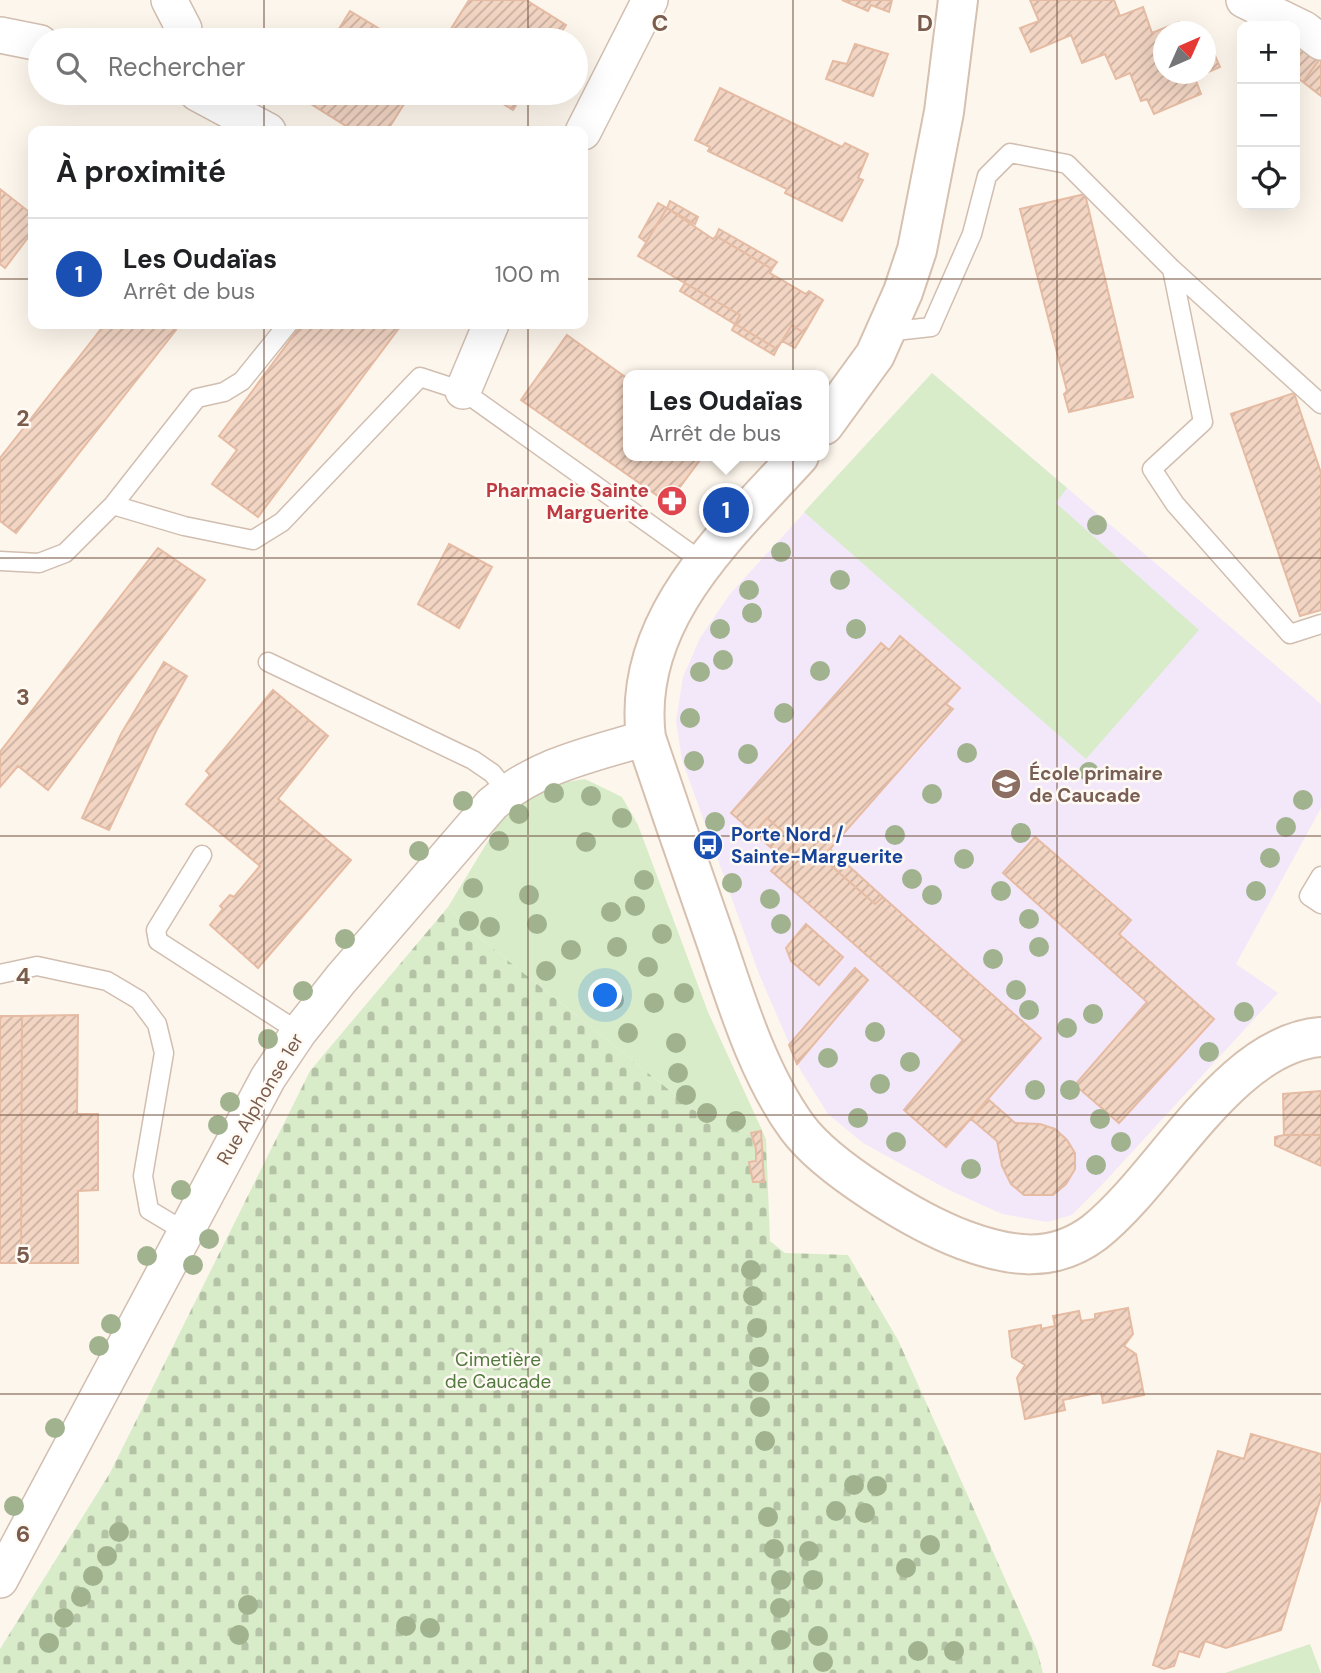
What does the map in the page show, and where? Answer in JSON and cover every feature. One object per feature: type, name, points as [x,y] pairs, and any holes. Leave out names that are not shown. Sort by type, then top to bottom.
[{"type":"street","points":[[169,0],[183,28]]},
{"type":"street","points":[[586,126],[650,0]]},
{"type":"street","points":[[829,419],[860,379],[886,332],[907,281],[928,204],[944,112],[958,0]]},
{"type":"street","points":[[1244,0],[1304,29],[1321,42]]},
{"type":"street","points":[[0,36],[28,41]]},
{"type":"street","points":[[219,105],[259,126]]},
{"type":"street","points":[[463,391],[489,329]]},
{"type":"street","points":[[795,461],[704,563],[670,611],[659,637],[644,694],[646,738],[743,1018],[778,1097],[797,1127],[838,1169],[952,1235],[992,1250],[1034,1257],[1067,1250],[1116,1213],[1243,1072],[1273,1051],[1307,1038],[1321,1037]]},
{"type":"street","name":"Rue Alphonse 1er","points":[[0,1580],[184,1231],[268,1078],[299,1032],[492,804],[507,791],[537,772],[646,738]]},
{"type":"lane","points":[[886,332],[931,327],[972,234],[987,176],[1010,153],[1067,164],[1172,269],[1321,404]]},
{"type":"lane","points":[[1172,269],[1203,422],[1152,469],[1175,503],[1290,634],[1321,624]]},
{"type":"lane","points":[[0,561],[39,563],[65,553],[113,505],[197,398],[223,392],[242,382],[284,329]]},
{"type":"lane","points":[[113,505],[184,526],[253,540],[282,522],[420,377],[463,391],[704,563]]},
{"type":"lane","points":[[268,662],[473,760],[492,773],[507,791]]},
{"type":"lane","points":[[202,855],[156,930],[158,942],[299,1032]]},
{"type":"lane","points":[[1321,876],[1309,897],[1321,904]]},
{"type":"lane","points":[[0,974],[37,966],[107,981],[139,1000],[157,1024],[164,1053],[143,1176],[149,1210],[184,1231]]},
{"type":"shaded area","name":"École primaire de Caucade","points":[[932,373],[1321,704],[1321,808],[1236,964],[1278,993],[1072,1215],[1047,1222],[1002,1214],[945,1188],[863,1143],[828,1114],[801,1071],[759,974],[682,760],[676,721],[683,677],[700,638],[730,594]]},
{"type":"green space","points":[[932,373],[1067,488],[1056,503],[1199,630],[1086,759],[804,512]]},
{"type":"green space","points":[[585,779],[622,797],[638,825],[708,1012],[766,1139],[703,1117],[475,934],[448,907],[505,813],[542,786]]},
{"type":"green space","name":"Cimetière de Caucade","points":[[448,907],[475,934],[703,1117],[766,1139],[770,1241],[785,1253],[848,1255],[898,1340],[1037,1650],[1043,1673],[0,1673],[0,1649],[110,1473],[310,1071]]},
{"type":"green space","points":[[1310,1644],[1321,1673],[1225,1673]]},
{"type":"building","points":[[469,0],[526,0],[566,25],[564,28],[452,28]]},
{"type":"building","points":[[842,0],[892,0],[889,12],[871,5],[868,11]]},
{"type":"building","points":[[1030,0],[1114,0],[1120,16],[1143,7],[1153,33],[1153,84],[1197,84],[1201,94],[1154,114],[1147,99],[1141,101],[1130,73],[1116,79],[1105,54],[1082,63],[1071,35],[1031,52],[1020,28],[1039,21]]},
{"type":"building","points":[[350,11],[378,28],[339,28]]},
{"type":"building","points":[[1302,37],[1321,57],[1303,82],[1300,80]]},
{"type":"building","points":[[855,44],[888,54],[873,96],[826,79],[833,61],[847,64]]},
{"type":"building","points":[[1321,57],[1321,96],[1303,82]]},
{"type":"building","points":[[720,88],[842,147],[845,143],[868,154],[858,178],[863,180],[842,221],[785,193],[787,189],[708,151],[710,147],[695,140]]},
{"type":"building","points":[[312,105],[403,105],[390,126],[346,126]]},
{"type":"building","points":[[0,189],[28,211],[28,238],[5,268],[0,264]]},
{"type":"building","points":[[1085,194],[1133,397],[1069,412],[1064,394],[1067,391],[1020,209]]},
{"type":"building","points":[[670,201],[698,217],[695,224],[667,208]]},
{"type":"building","points":[[658,203],[667,208],[646,242],[639,237]]},
{"type":"building","points":[[667,208],[713,239],[716,236],[772,269],[770,273],[806,294],[809,291],[823,300],[804,333],[792,325],[777,349],[735,324],[740,315],[638,256]]},
{"type":"building","points":[[719,229],[777,262],[772,269],[716,236]]},
{"type":"building","points":[[685,283],[740,315],[735,324],[680,291]]},
{"type":"building","points":[[735,324],[777,349],[774,355],[732,330]]},
{"type":"building","points":[[792,325],[804,333],[795,348],[782,341]]},
{"type":"building","points":[[101,329],[176,330],[16,533],[0,521],[0,458]]},
{"type":"building","points":[[298,329],[398,329],[258,517],[212,484],[237,450],[219,436]]},
{"type":"building","points":[[567,335],[623,375],[623,461],[699,461],[668,503],[521,400]]},
{"type":"building","points":[[1294,393],[1321,473],[1321,610],[1300,616],[1231,414]]},
{"type":"building","points":[[449,544],[492,567],[459,628],[418,604]]},
{"type":"building","points":[[158,548],[205,580],[48,790],[18,766],[0,787],[0,752]]},
{"type":"building","points":[[900,636],[960,688],[946,704],[953,709],[822,858],[875,904],[883,897],[1041,1038],[946,1147],[904,1110],[963,1040],[771,871],[796,843],[767,818],[754,833],[731,813],[881,643],[889,650]]},
{"type":"building","points":[[164,662],[187,676],[156,731],[109,830],[82,818],[121,734]]},
{"type":"building","points":[[273,690],[328,736],[278,799],[351,860],[258,968],[210,925],[223,909],[220,906],[230,895],[234,897],[260,866],[186,804],[210,775],[206,771]]},
{"type":"building","points":[[767,818],[796,843],[783,858],[754,833]]},
{"type":"building","points":[[1035,837],[1131,920],[1119,934],[1214,1019],[1119,1123],[1075,1085],[1147,1002],[1003,873]]},
{"type":"building","points":[[830,849],[883,897],[875,904],[822,858]]},
{"type":"building","points":[[806,924],[843,957],[819,985],[791,961],[786,948]]},
{"type":"building","points":[[855,968],[868,980],[797,1064],[789,1045]]},
{"type":"building","points":[[78,1015],[77,1114],[98,1114],[98,1190],[78,1191],[78,1263],[21,1263],[22,1016]]},
{"type":"building","points":[[0,1016],[22,1016],[21,1263],[0,1263]]},
{"type":"building","points":[[1321,1091],[1321,1135],[1284,1135],[1283,1094]]},
{"type":"building","points":[[988,1099],[1015,1123],[1040,1124],[1055,1129],[1067,1140],[1075,1153],[1075,1169],[1066,1184],[1053,1195],[1024,1195],[1011,1184],[1002,1166],[997,1141],[971,1119]]},
{"type":"building","points":[[761,1131],[764,1182],[753,1182],[749,1162],[756,1161],[756,1149],[751,1133]]},
{"type":"building","points":[[1321,1135],[1321,1166],[1275,1145],[1275,1137]]},
{"type":"building","points":[[1128,1308],[1133,1334],[1124,1346],[1136,1354],[1144,1395],[1103,1403],[1101,1392],[1063,1400],[1065,1410],[1025,1419],[1017,1378],[1025,1365],[1012,1357],[1009,1331],[1041,1325],[1041,1329],[1055,1326],[1053,1316],[1079,1311],[1081,1321],[1095,1319],[1095,1314]]},
{"type":"building","points":[[1251,1434],[1321,1454],[1321,1497],[1281,1630],[1226,1648],[1205,1641],[1199,1657],[1179,1651],[1174,1666],[1164,1669],[1153,1665],[1218,1451],[1244,1459]]},
{"type":"place","name":"Pharmacie Sainte Marguerite","points":[[672,501]]},
{"type":"place","name":"Les Oudaïas","points":[[726,510]]},
{"type":"place","name":"École primaire de Caucade","points":[[1006,784]]},
{"type":"place","name":"Porte Nord / Sainte-Marguerite","points":[[708,845]]}]
